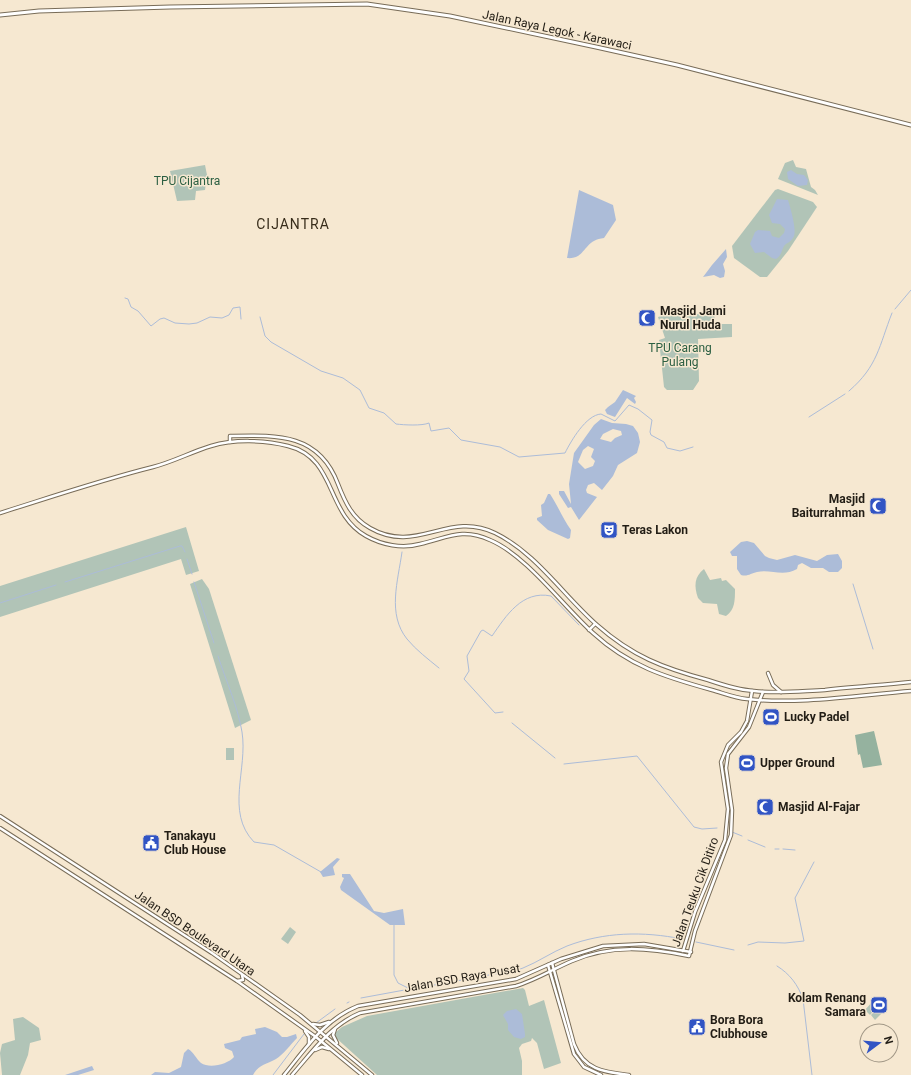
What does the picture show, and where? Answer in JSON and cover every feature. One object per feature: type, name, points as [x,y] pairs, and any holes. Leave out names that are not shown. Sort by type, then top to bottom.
[{"type":"main road","name":"Jalan Raya Legok - Karawaci","points":[[0,15],[39,11],[170,7],[367,4],[450,16],[596,46],[677,65],[911,125]]},
{"type":"main road","points":[[230,442],[230,436],[280,436],[290,438],[313,449],[332,469],[348,508],[358,519],[378,532],[390,536],[405,538],[455,526],[469,526],[494,532],[517,547],[530,558],[595,624],[630,651],[664,668],[752,691],[763,692],[782,692],[911,682]]},
{"type":"main road","points":[[0,513],[128,472],[156,466],[211,446],[230,442],[262,443],[288,446],[308,456],[321,468],[327,478],[341,513],[352,526],[374,540],[388,545],[405,546],[419,545],[456,534],[468,534],[490,540],[524,564],[589,630],[628,660],[660,675],[750,700],[794,700],[911,691]]},
{"type":"main road","points":[[589,630],[595,624]]},
{"type":"main road","points":[[660,675],[663,673],[664,668]]},
{"type":"main road","points":[[669,678],[669,673],[671,670]]},
{"type":"main road","points":[[768,673],[772,685],[782,692]]},
{"type":"main road","points":[[889,692],[886,689],[890,684]]},
{"type":"main road","points":[[878,693],[881,689],[879,685]]},
{"type":"main road","name":"Jalan Teuku Cik Ditiro","points":[[682,955],[689,930],[725,840],[728,809],[722,762],[728,744],[741,732],[747,721],[752,691]]},
{"type":"main road","name":"Jalan Teuku Cik Ditiro","points":[[690,956],[695,931],[731,835],[732,810],[726,768],[727,758],[733,746],[750,727],[763,692]]},
{"type":"main road","points":[[741,732],[744,735]]},
{"type":"main road","name":"Jalan BSD Boulevard Utara","points":[[0,816],[242,974],[326,1035],[372,1075]]},
{"type":"main road","name":"Jalan BSD Boulevard Utara","points":[[0,828],[236,981],[316,1037],[362,1075]]},
{"type":"main road","points":[[689,930],[695,931]]},
{"type":"main road","name":"Jalan BSD Raya Pusat","points":[[284,1075],[320,1031],[335,1018],[358,1006],[516,979],[583,951],[624,944],[644,944],[691,952]]},
{"type":"main road","name":"Jalan BSD Raya Pusat","points":[[292,1075],[326,1035],[349,1018],[360,1013],[516,986],[581,958],[613,950],[647,949],[690,956]]},
{"type":"main road","points":[[552,963],[574,1044],[579,1055],[590,1066],[597,1070],[629,1075]]},
{"type":"main road","points":[[548,966],[574,1054],[584,1066],[600,1075]]},
{"type":"main road","points":[[236,981],[243,980],[242,974]]},
{"type":"main road","points":[[429,994],[430,1000]]},
{"type":"main road","points":[[307,1021],[320,1025],[335,1018]]},
{"type":"main road","points":[[337,1026],[333,1035],[340,1047]]},
{"type":"main road","points":[[303,1028],[310,1039],[310,1042],[304,1051]]},
{"type":"main road","points":[[313,1051],[322,1047],[332,1050]]},
{"type":"green space","points":[[793,160],[796,167],[806,169],[811,187],[818,195],[778,179],[785,163]]},
{"type":"green space","name":"TPU Cijantra","points":[[205,165],[207,175],[205,190],[196,191],[195,200],[177,201],[170,171]]},
{"type":"green space","points":[[778,189],[813,202],[817,207],[788,251],[767,277],[760,277],[734,258],[732,246],[775,190]]},
{"type":"green space","name":"TPU Carang Pulang","points":[[677,311],[680,317],[714,311],[715,324],[732,324],[732,337],[698,339],[699,381],[693,390],[667,390],[664,387],[659,340],[665,338],[658,317]]},
{"type":"green space","points":[[186,527],[199,571],[186,575],[181,559],[0,617],[0,586]]},
{"type":"green space","points":[[704,569],[710,580],[721,578],[722,581],[726,580],[735,589],[735,601],[733,608],[726,616],[719,614],[717,604],[703,603],[698,598],[696,582],[698,575]]},
{"type":"green space","points":[[202,579],[209,589],[251,720],[235,728],[190,584]]},
{"type":"green space","points":[[874,731],[882,765],[863,768],[860,754],[858,755],[855,735]]},
{"type":"green space","points":[[226,748],[234,748],[234,760],[226,760]]},
{"type":"green space","points":[[290,927],[296,932],[288,944],[281,939]]},
{"type":"green space","points":[[523,988],[525,990],[529,1006],[544,1000],[561,1063],[544,1069],[537,1043],[532,1038],[531,1041],[522,1044],[519,1048],[522,1061],[522,1075],[377,1075],[334,1036],[342,1027],[367,1016]]},
{"type":"green space","points":[[872,1002],[877,1007],[870,1015],[865,1010]]},
{"type":"green space","points":[[878,1008],[882,1013],[875,1020],[871,1015]]},
{"type":"green space","points":[[23,1017],[39,1028],[41,1040],[30,1043],[28,1055],[20,1075],[2,1075],[0,1053],[2,1044],[15,1040],[13,1019]]},
{"type":"water","points":[[791,170],[797,174],[804,175],[808,180],[807,185],[798,186],[788,179],[787,172]]},
{"type":"water","points":[[579,190],[613,205],[616,220],[604,238],[592,242],[578,256],[567,258]]},
{"type":"water","points":[[777,199],[788,200],[795,231],[792,239],[784,246],[776,259],[764,252],[755,253],[750,244],[755,232],[758,230],[770,231],[772,236],[779,238],[784,233],[785,229],[780,224],[772,223],[769,215]]},
{"type":"water","points":[[726,249],[727,257],[723,264],[725,271],[724,277],[720,278],[714,275],[703,277],[712,265]]},
{"type":"water","points":[[623,390],[636,396],[634,398],[636,402],[635,404],[627,398],[615,417],[607,414],[605,410],[615,402]]},
{"type":"water","points":[[601,419],[612,423],[633,426],[638,433],[640,442],[637,453],[618,465],[613,476],[602,490],[594,483],[588,485],[586,490],[587,493],[597,497],[579,520],[571,507],[568,508],[559,494],[559,491],[564,491],[571,504],[569,484],[574,453],[594,425]],"holes":[[[613,429],[621,431],[622,435],[615,438],[611,442],[600,439],[603,434]],[[588,446],[594,449],[591,457],[595,461],[593,466],[585,469],[578,462],[583,450]]]},
{"type":"water","points":[[548,494],[550,494],[556,503],[571,530],[570,538],[568,539],[548,530],[537,520],[537,518],[542,516],[541,505],[544,503]]},
{"type":"water","points":[[747,541],[754,543],[765,556],[777,560],[795,555],[817,561],[827,555],[838,554],[842,561],[842,568],[838,572],[829,572],[823,568],[811,568],[802,563],[798,565],[797,569],[782,573],[762,571],[748,575],[741,575],[737,569],[737,556],[732,556],[730,552],[741,542]]},
{"type":"water","points":[[337,858],[340,859],[333,867],[335,875],[323,877],[320,872]]},
{"type":"water","points":[[342,874],[350,874],[374,911],[384,913],[403,909],[405,925],[390,925],[341,890],[340,887],[344,878],[342,877]]},
{"type":"water","points":[[516,1009],[522,1014],[525,1037],[521,1039],[514,1037],[508,1030],[508,1024],[503,1015],[507,1011]]},
{"type":"water","points":[[265,1027],[277,1032],[282,1037],[296,1034],[297,1038],[279,1057],[260,1067],[253,1075],[151,1075],[155,1072],[169,1073],[181,1067],[184,1053],[188,1049],[201,1063],[205,1065],[214,1066],[228,1062],[234,1057],[232,1051],[225,1048],[224,1044],[240,1040],[242,1037],[256,1034],[255,1029]]},
{"type":"water","points":[[92,1066],[94,1070],[78,1075],[65,1075]]},
{"type":"waterway","points":[[895,309],[911,290]]},
{"type":"waterway","points":[[125,298],[128,299],[131,307],[138,311],[151,326],[160,319],[164,318],[175,323],[189,324],[197,323],[210,317],[222,318],[229,315],[233,308],[240,307],[241,319]]},
{"type":"waterway","points":[[849,391],[859,382],[872,364],[892,313]]},
{"type":"waterway","points":[[260,317],[265,336],[271,342],[321,371],[343,378],[360,390],[369,408],[384,413],[396,424],[418,425],[429,423],[431,431],[449,428],[461,440],[500,447],[519,457],[565,453],[580,429],[595,415],[601,414],[615,421],[629,405],[638,409],[652,420],[651,435],[664,442],[667,448],[680,451],[693,447]]},
{"type":"waterway","points":[[809,417],[845,394]]},
{"type":"waterway","points":[[65,582],[180,546],[182,546],[185,552]]},
{"type":"waterway","points":[[402,552],[396,597],[397,619],[407,639],[418,651],[439,668]]},
{"type":"waterway","points":[[187,559],[192,574]]},
{"type":"waterway","points":[[194,582],[214,643]]},
{"type":"waterway","points":[[853,584],[873,649]]},
{"type":"waterway","points":[[0,603],[56,585]]},
{"type":"waterway","points":[[503,712],[495,713],[464,679],[469,671],[467,656],[481,631],[483,630],[492,636],[503,620],[516,606],[532,597],[541,595],[551,596],[579,625]]},
{"type":"waterway","points":[[218,656],[235,704],[242,732],[243,746],[239,804],[245,830],[254,842],[274,845],[321,872]]},
{"type":"waterway","points":[[512,723],[555,758]]},
{"type":"waterway","points":[[564,764],[637,756],[694,827],[702,829],[717,828]]},
{"type":"waterway","points":[[732,832],[742,836]]},
{"type":"waterway","points":[[748,840],[765,847]]},
{"type":"waterway","points":[[783,849],[795,850]]},
{"type":"waterway","points":[[748,945],[758,942],[785,943],[804,941],[795,898],[814,862]]},
{"type":"waterway","points":[[394,924],[394,975],[398,983],[410,989]]},
{"type":"waterway","points":[[496,974],[520,969],[567,946],[595,938],[624,934],[638,934],[667,936],[682,939]]},
{"type":"waterway","points":[[696,942],[734,950]]},
{"type":"waterway","points":[[777,966],[793,980],[803,999],[812,1075]]},
{"type":"waterway","points":[[418,988],[489,975]]},
{"type":"waterway","points":[[361,998],[410,989]]},
{"type":"waterway","points":[[316,1023],[335,1009]]},
{"type":"waterway","points":[[273,1075],[304,1034]]},
{"type":"place","name":"Masjid Jami Nurul Huda","points":[[647,318]]},
{"type":"place","name":"Masjid Baiturrahman","points":[[878,506]]},
{"type":"place","name":"Teras Lakon","points":[[609,530]]},
{"type":"place","name":"Lucky Padel","points":[[771,717]]},
{"type":"place","name":"Upper Ground","points":[[747,763]]},
{"type":"place","name":"Masjid Al-Fajar","points":[[765,807]]},
{"type":"place","name":"Tanakayu Club House","points":[[151,843]]},
{"type":"place","name":"Kolam Renang Samara","points":[[879,1005]]},
{"type":"place","name":"Bora Bora Clubhouse","points":[[697,1027]]},
{"type":"district","name":"CIJANTRA","points":[[293,224]]}]
